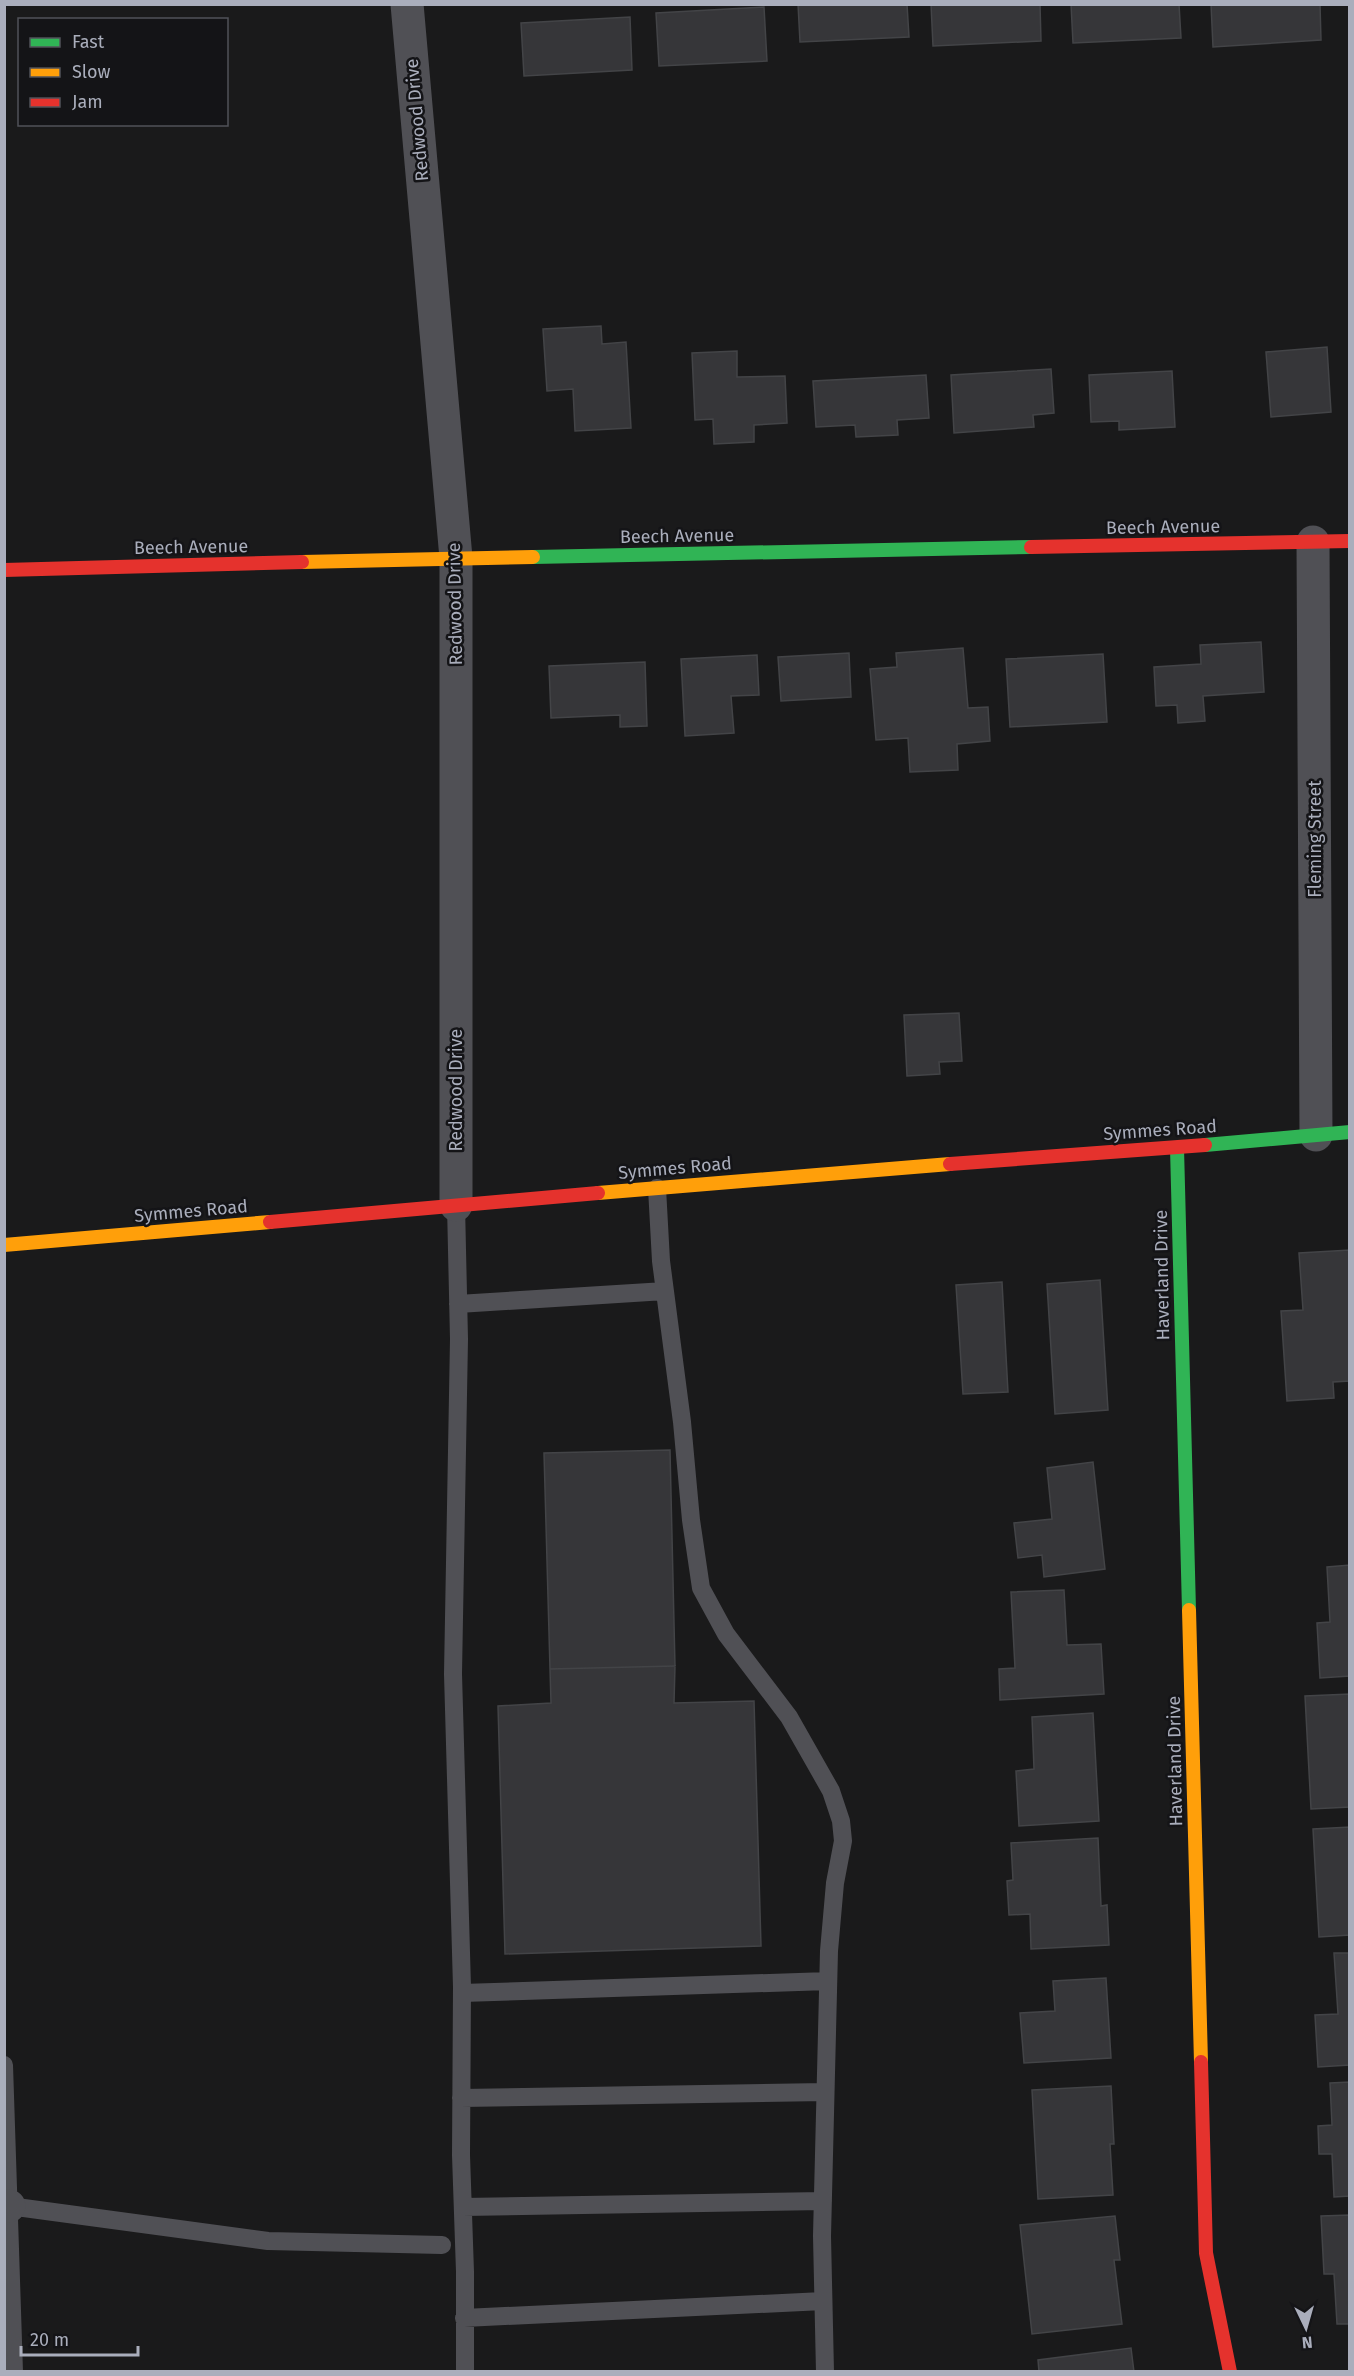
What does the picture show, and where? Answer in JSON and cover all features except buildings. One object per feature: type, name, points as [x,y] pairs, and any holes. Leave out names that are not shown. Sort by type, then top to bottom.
[{"type":"street","name":"Redwood Drive","points":[[407,4],[456,558],[456,1205]]},
{"type":"street","name":"Fleming Street","points":[[1313,542],[1316,1135]]},
{"type":"street","name":"Beech Avenue","points":[[4,570],[456,558],[1350,542]]},
{"type":"street","name":"Symmes Road","points":[[4,1245],[830,1173],[1177,1148],[1350,1132]]},
{"type":"street","name":"Haverland Drive","points":[[1177,1148],[1206,2253],[1230,2372]]},
{"type":"lane","points":[[657,1188],[661,1261],[701,1588],[726,1634],[789,1717],[831,1791],[841,1821],[843,1841],[835,1883],[828,1982],[823,2201],[825,2372]]},
{"type":"lane","points":[[456,1205],[457,1475],[453,1674],[462,1993],[461,2098],[465,2372]]},
{"type":"lane","points":[[458,1304],[665,1291]]},
{"type":"lane","points":[[462,1993],[828,1982]]},
{"type":"lane","points":[[4,2065],[14,2372]]},
{"type":"lane","points":[[461,2098],[825,2092]]},
{"type":"lane","points":[[463,2207],[823,2201]]},
{"type":"lane","points":[[7,2206],[268,2241],[442,2245]]},
{"type":"lane","points":[[464,2318],[823,2301]]},
{"type":"traffic: fast","points":[[533,557],[1031,547]]},
{"type":"traffic: fast","points":[[1205,1145],[1350,1132]]},
{"type":"traffic: fast","points":[[1177,1148],[1189,1610]]},
{"type":"traffic: slow","points":[[302,562],[533,557]]},
{"type":"traffic: slow","points":[[598,1193],[950,1164]]},
{"type":"traffic: slow","points":[[4,1245],[270,1222]]},
{"type":"traffic: slow","points":[[1189,1610],[1201,2062]]},
{"type":"traffic: jam","points":[[1031,547],[1350,541]]},
{"type":"traffic: jam","points":[[4,570],[302,562]]},
{"type":"traffic: jam","points":[[950,1164],[1205,1145]]},
{"type":"traffic: jam","points":[[270,1222],[598,1193]]},
{"type":"traffic: jam","points":[[1201,2062],[1206,2253],[1230,2372]]}]
